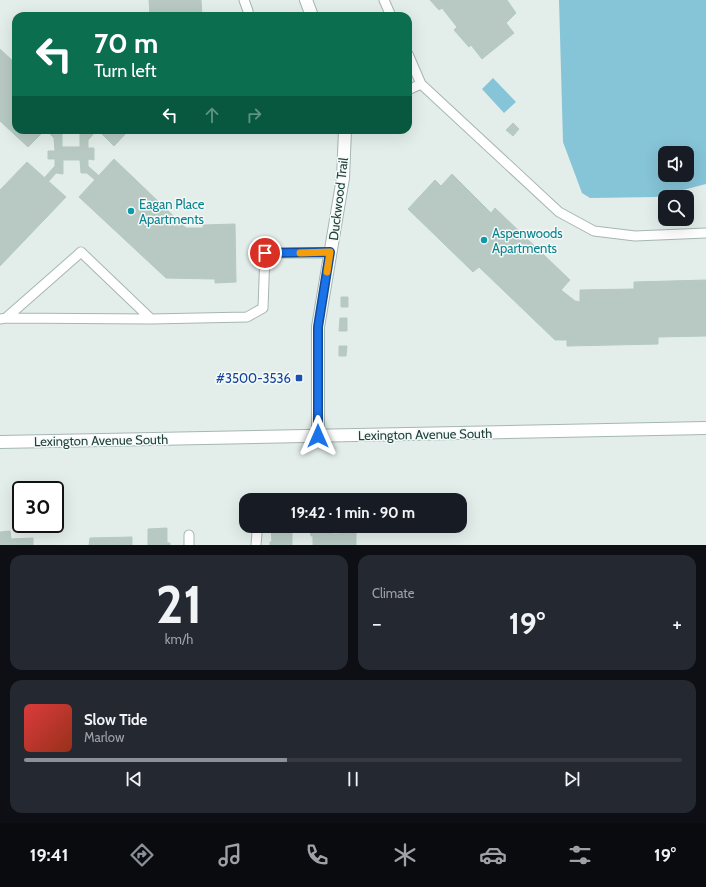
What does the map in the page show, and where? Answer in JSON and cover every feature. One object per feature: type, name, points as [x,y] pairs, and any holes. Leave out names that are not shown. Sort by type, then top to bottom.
[{"type":"street","points":[[306,0],[310,12]]},
{"type":"street","name":"Duckwood Trail","points":[[318,436],[318,327],[343,178],[345,134]]},
{"type":"street","name":"Lexington Avenue South","points":[[0,442],[706,428]]},
{"type":"lane","points":[[244,0],[248,12]]},
{"type":"lane","points":[[384,0],[389,12]]},
{"type":"lane","points":[[412,63],[421,84],[559,212],[594,231],[635,236],[706,233]]},
{"type":"lane","points":[[412,88],[421,84]]},
{"type":"lane","points":[[3,318],[81,252],[151,319]]},
{"type":"lane","points":[[3,318],[151,319],[248,317],[263,308],[265,253],[330,252]]},
{"type":"lane","points":[[256,545],[257,533]]},
{"type":"lane","points":[[189,535],[189,545]]},
{"type":"water","points":[[559,0],[706,0],[706,184],[683,190],[658,190],[658,196],[656,197],[590,198],[582,193],[563,142]]},
{"type":"water","points":[[493,78],[516,102],[504,113],[482,89]]},
{"type":"building","points":[[149,0],[201,0],[202,12],[150,12]]},
{"type":"building","points":[[430,0],[507,0],[516,13],[506,23],[514,33],[482,59],[471,45],[469,47],[454,30],[457,27],[442,8],[439,10]]},
{"type":"building","points":[[0,49],[12,60],[12,132],[0,121]]},
{"type":"building","points":[[513,123],[519,129],[513,136],[506,130]]},
{"type":"building","points":[[14,134],[41,134],[28,147]]},
{"type":"building","points":[[50,134],[62,134],[62,147],[80,147],[80,134],[93,134],[88,140],[88,148],[94,148],[94,160],[88,159],[88,166],[99,176],[95,180],[87,173],[81,173],[80,160],[63,160],[63,174],[56,173],[49,181],[45,177],[55,166],[55,159],[48,159],[48,151],[55,151],[54,138]]},
{"type":"building","points":[[102,134],[125,134],[114,146]]},
{"type":"building","name":"Eagan Place Apartments","points":[[114,159],[186,228],[203,228],[203,225],[235,224],[236,282],[215,283],[215,279],[166,278],[79,197]]},
{"type":"building","points":[[27,162],[66,197],[0,266],[0,190]]},
{"type":"building","name":"Aspenwoods Apartments","points":[[452,174],[491,213],[495,208],[570,280],[561,290],[575,301],[580,302],[580,290],[634,289],[634,282],[706,280],[706,336],[658,337],[658,344],[567,346],[567,340],[555,340],[479,267],[473,272],[408,209],[435,180],[441,186]]},
{"type":"building","points":[[341,297],[348,297],[348,307],[341,307]]},
{"type":"building","points":[[340,318],[347,318],[347,331],[339,331]]},
{"type":"building","points":[[339,346],[347,346],[346,356],[339,356]]},
{"type":"building","points":[[167,528],[167,543],[170,543],[170,545],[148,545],[148,529]]},
{"type":"building","points":[[10,531],[11,539],[33,538],[33,545],[0,545],[0,532]]},
{"type":"building","points":[[271,533],[292,533],[292,545],[270,545],[270,542],[272,542]]},
{"type":"building","points":[[311,533],[356,533],[356,545],[313,545],[313,536],[311,536]]},
{"type":"building","points":[[132,537],[132,545],[89,545],[90,538]]},
{"type":"slow traffic","points":[[300,253],[330,252],[327,272]]},
{"type":"place","name":"Eagan Place Apartments","points":[[131,211]]},
{"type":"place","name":"Aspenwoods Apartments","points":[[484,240]]},
{"type":"place","name":"#3500-3536","points":[[299,378]]},
{"type":"route","points":[[265,253],[330,252],[318,327],[318,436]]}]
